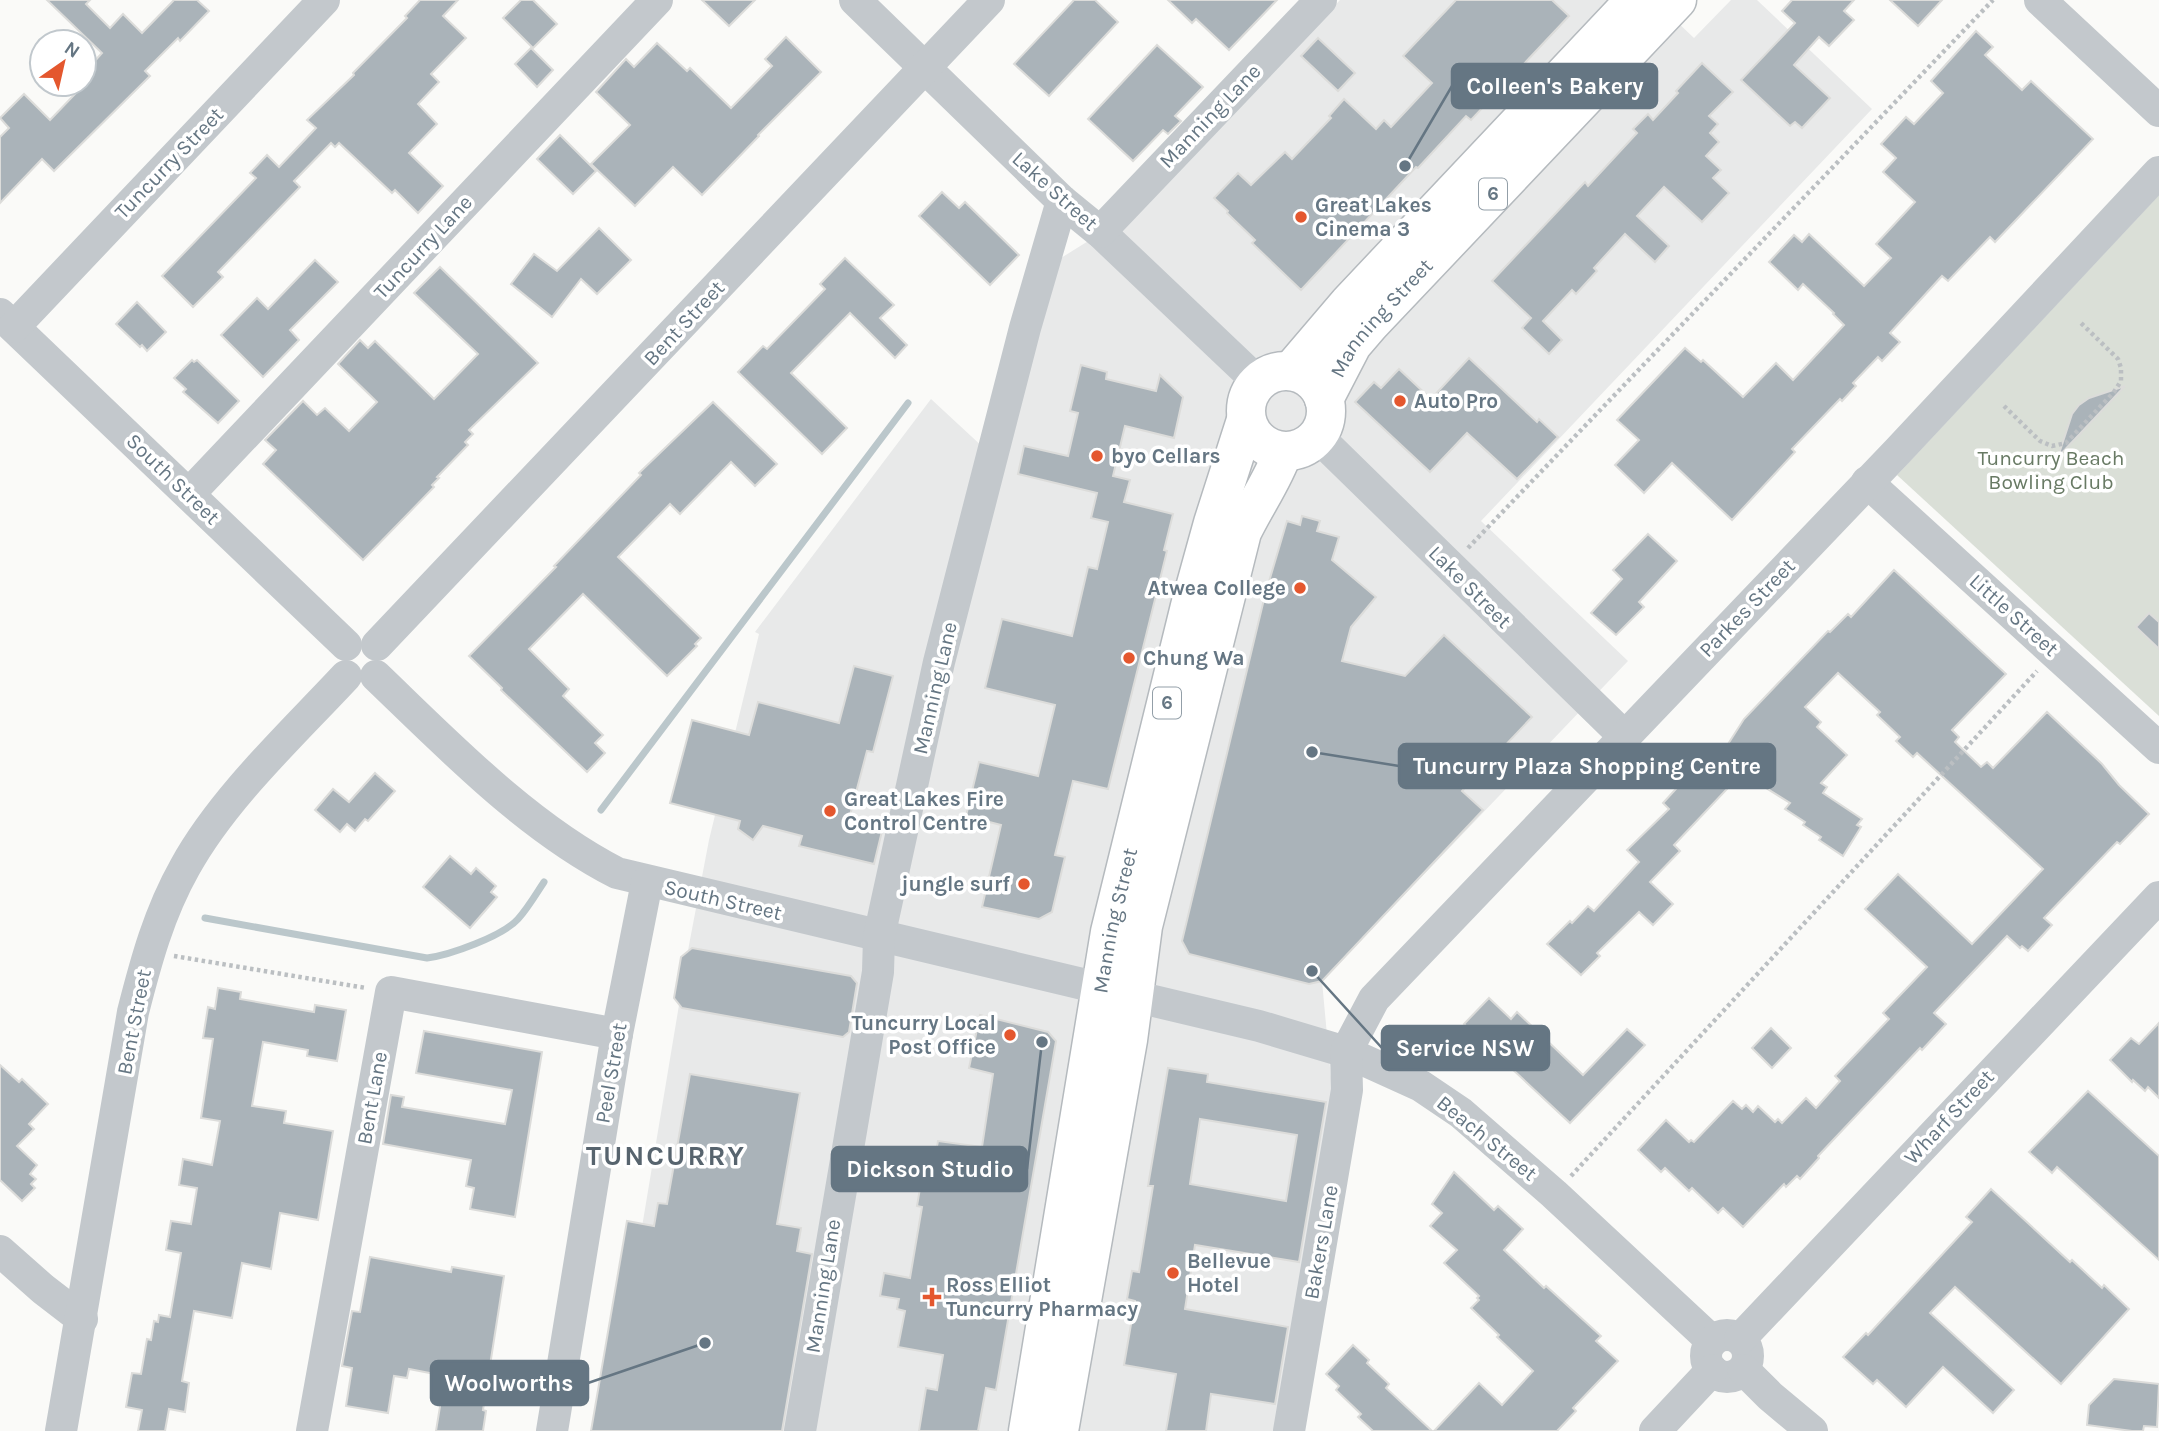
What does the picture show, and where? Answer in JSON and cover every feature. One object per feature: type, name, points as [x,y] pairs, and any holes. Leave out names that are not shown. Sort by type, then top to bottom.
[{"type":"main road","name":"Manning Street","points":[[1274,376],[1342,310],[1635,0]]},
{"type":"main road","name":"Manning Street","points":[[1324,399],[1352,345],[1370,324],[1677,0]]},
{"type":"main road","points":[[1274,376],[1312,380],[1324,399]]},
{"type":"main road","name":"6","points":[[1246,420],[1247,399],[1274,376]]},
{"type":"main road","name":"6","points":[[1317,436],[1326,419],[1324,399]]},
{"type":"main road","name":"Manning Street","points":[[1059,1431],[1128,1040],[1116,992],[1110,932],[1190,606],[1246,420]]},
{"type":"main road","points":[[1246,420],[1258,441],[1283,452],[1301,449],[1317,436]]},
{"type":"main road","name":"Manning Street","points":[[1028,1431],[1116,992],[1143,926],[1242,532],[1257,500],[1275,474],[1283,452]]},
{"type":"street","name":"Tuncurry Street","points":[[7,320],[324,0]]},
{"type":"street","name":"Tuncurry Lane","points":[[189,494],[657,0]]},
{"type":"street","name":"Lake Street","points":[[855,0],[1062,201],[1274,376]]},
{"type":"street","name":"Bent Street","points":[[61,1431],[133,1012],[148,951],[173,890],[200,843],[258,772],[356,666],[353,640],[362,638],[377,645],[989,0]]},
{"type":"street","name":"Manning Lane","points":[[1100,232],[1321,0]]},
{"type":"street","points":[[2040,0],[2159,111]]},
{"type":"street","name":"Parkes Street","points":[[1346,1052],[1374,999],[2159,172]]},
{"type":"street","name":"Manning Lane","points":[[800,1431],[878,972],[879,937],[939,662],[1025,328],[1062,201]]},
{"type":"street","name":"South Street","points":[[7,320],[189,494],[356,666],[534,820],[600,864],[617,873],[647,881],[1116,992]]},
{"type":"street","name":"Lake Street","points":[[1317,436],[1624,736]]},
{"type":"street","name":"Little Street","points":[[1867,482],[2159,748]]},
{"type":"street","name":"Peel Street","points":[[552,1431],[617,1034],[647,881]]},
{"type":"street","name":"Wharf Street","points":[[1655,1431],[1721,1350],[2159,897]]},
{"type":"street","points":[[391,992],[617,1034]]},
{"type":"street","name":"Bent Lane","points":[[312,1431],[391,992]]},
{"type":"street","name":"Beach Street","points":[[1116,992],[1259,1026],[1346,1052],[1421,1086],[1461,1113],[1554,1194],[1721,1350]]},
{"type":"street","name":"Bakers Lane","points":[[1289,1431],[1347,1090],[1346,1052]]},
{"type":"street","points":[[0,1251],[82,1319]]},
{"type":"street","points":[[1721,1350],[1746,1345],[1749,1354],[1744,1370],[1812,1431]]},
{"type":"path","points":[[1450,566],[1993,0]]},
{"type":"path","points":[[2004,407],[2040,441],[2052,446],[2066,443],[2114,392],[2121,381],[2118,359],[2081,323]]},
{"type":"path","points":[[1554,1194],[2054,652]]},
{"type":"path","points":[[148,951],[391,992]]},
{"type":"shaded area","points":[[1340,0],[1654,0],[1694,38],[1731,0],[1757,0],[1872,109],[1481,521],[1628,661],[1322,981],[1333,1100],[1277,1431],[608,1431],[689,945],[709,840],[759,634],[755,632],[931,399],[985,449],[1053,263],[1146,205]]},
{"type":"green space","name":"Tuncurry Beach Bowling Club","points":[[2159,195],[2159,716],[1897,475]]},
{"type":"building","points":[[47,0],[90,0],[86,4],[110,28],[123,14],[142,33],[174,0],[197,0],[209,11],[145,71],[150,76],[54,171],[42,159],[0,203],[0,137],[9,128],[0,118],[24,94],[50,120],[71,98],[98,98],[98,57],[102,53],[98,49],[98,28],[76,28]]},
{"type":"building","points":[[420,0],[458,0],[443,16],[466,38],[431,74],[439,82],[418,104],[437,124],[409,153],[443,186],[418,213],[395,190],[392,193],[339,143],[335,147],[331,143],[294,181],[300,187],[218,272],[223,277],[193,307],[162,276],[256,178],[250,173],[267,155],[279,167],[316,128],[307,120],[354,75],[407,18],[405,16]]},
{"type":"building","points":[[521,0],[533,0],[557,24],[533,48],[503,18]]},
{"type":"building","points":[[702,0],[755,0],[729,26]]},
{"type":"building","points":[[1074,0],[1095,0],[1118,22],[1049,96],[1014,64]]},
{"type":"building","points":[[1168,0],[1277,0],[1229,50],[1196,19],[1192,23]]},
{"type":"building","points":[[1456,0],[1552,0],[1569,16],[1471,120],[1466,116],[1418,168],[1416,167],[1301,290],[1252,243],[1255,240],[1214,198],[1238,173],[1251,185],[1285,152],[1292,159],[1331,118],[1329,116],[1344,99],[1376,129],[1384,120],[1391,127],[1432,83],[1403,56]]},
{"type":"building","points":[[1792,0],[1854,0],[1844,11],[1854,20],[1829,46],[1819,37],[1794,65],[1830,98],[1802,128],[1795,122],[1790,126],[1741,80],[1795,23],[1782,11]]},
{"type":"building","points":[[1890,0],[1942,0],[1918,26]]},
{"type":"building","points":[[1976,31],[1993,47],[1985,55],[2022,90],[2031,81],[2093,139],[1995,242],[1990,237],[1948,281],[1942,276],[1890,333],[1900,342],[1882,361],[1878,357],[1853,383],[1856,386],[1792,449],[1795,452],[1732,520],[1672,463],[1644,493],[1615,465],[1639,440],[1617,420],[1685,348],[1701,362],[1703,360],[1743,397],[1776,363],[1793,380],[1844,325],[1803,284],[1798,290],[1769,262],[1794,235],[1802,242],[1809,234],[1864,286],[1891,258],[1876,244],[1915,202],[1883,172],[1896,158],[1881,144],[1906,117],[1914,124],[1943,93],[1931,81]]},
{"type":"building","points":[[786,37],[821,72],[702,195],[673,167],[635,206],[591,164],[630,125],[596,92],[626,59],[634,67],[657,43],[687,71],[690,68],[731,108],[772,66],[765,59]]},
{"type":"building","points":[[1318,38],[1355,73],[1338,91],[1301,56]]},
{"type":"building","points":[[1157,45],[1203,87],[1175,116],[1181,121],[1168,134],[1163,130],[1133,161],[1088,119]]},
{"type":"building","points":[[531,48],[553,70],[537,87],[515,64]]},
{"type":"building","points":[[1702,63],[1733,92],[1709,116],[1718,124],[1710,133],[1719,142],[1706,156],[1721,170],[1713,178],[1729,193],[1702,222],[1664,187],[1637,216],[1669,246],[1655,262],[1625,234],[1594,268],[1597,271],[1576,294],[1572,290],[1543,321],[1562,340],[1549,354],[1522,328],[1531,318],[1492,281],[1585,182],[1588,186],[1637,133],[1633,129],[1648,114],[1653,120]]},
{"type":"building","points":[[560,135],[596,171],[573,194],[537,159]]},
{"type":"building","points":[[942,192],[959,208],[965,202],[1019,255],[990,285],[919,216]]},
{"type":"building","points":[[599,228],[631,260],[597,294],[581,279],[552,317],[511,284],[534,254],[557,271]]},
{"type":"building","points":[[845,258],[894,305],[880,318],[907,345],[895,358],[850,313],[791,373],[847,428],[822,454],[738,372],[763,346],[767,349],[825,289],[820,284]]},
{"type":"building","points":[[315,260],[338,282],[290,330],[299,340],[263,377],[221,335],[257,298],[268,309]]},
{"type":"building","points":[[440,267],[538,363],[469,430],[473,434],[465,442],[468,445],[437,477],[439,478],[432,485],[434,487],[363,560],[263,464],[276,450],[265,440],[303,401],[317,415],[325,408],[349,431],[377,402],[338,364],[360,340],[368,348],[375,341],[434,399],[478,354],[414,293]]},
{"type":"building","points":[[137,302],[166,332],[147,351],[116,324]]},
{"type":"building","points":[[1469,358],[1537,422],[1539,419],[1558,437],[1517,479],[1467,433],[1430,472],[1355,402],[1374,382],[1381,388],[1399,369],[1431,399]]},
{"type":"building","points":[[192,360],[197,360],[239,401],[218,423],[183,392],[186,389],[174,378]]},
{"type":"building","points":[[1081,365],[1107,372],[1106,379],[1156,391],[1160,375],[1183,397],[1174,438],[1125,426],[1113,476],[1130,480],[1124,502],[1173,514],[1164,550],[1167,551],[1108,789],[1073,781],[1055,855],[1065,857],[1052,912],[1039,919],[982,907],[1001,825],[966,816],[979,762],[1038,776],[1055,705],[985,688],[1002,619],[1072,636],[1088,567],[1097,569],[1108,522],[1091,518],[1097,493],[1018,474],[1024,446],[1068,456],[1078,413],[1070,411]]},
{"type":"building","points":[[2125,386],[2058,457],[2072,414],[2079,405],[2089,398]]},
{"type":"building","points":[[713,402],[777,464],[755,486],[731,462],[680,514],[670,504],[618,557],[701,638],[695,644],[697,646],[667,676],[583,594],[529,649],[569,689],[563,696],[603,735],[595,743],[605,753],[587,772],[469,656],[556,567],[554,566],[641,475],[639,473]]},
{"type":"building","points":[[1302,516],[1320,521],[1317,531],[1339,537],[1332,560],[1376,597],[1351,627],[1342,661],[1405,676],[1444,635],[1532,717],[1462,791],[1483,810],[1322,981],[1309,984],[1189,954],[1182,941],[1265,595],[1287,521],[1300,525]]},
{"type":"building","points":[[1648,534],[1677,561],[1639,602],[1644,607],[1616,635],[1591,613],[1622,579],[1613,570]]},
{"type":"building","points":[[1894,570],[2006,674],[1952,730],[1959,737],[1955,742],[1981,767],[1987,762],[1993,768],[2047,712],[2102,764],[2149,814],[2120,844],[2117,842],[2044,918],[2052,925],[2028,951],[2022,946],[2020,948],[2007,936],[1934,1013],[1946,1024],[1818,1156],[1800,1179],[1797,1176],[1786,1187],[1784,1184],[1743,1227],[1723,1208],[1718,1213],[1692,1188],[1689,1191],[1665,1168],[1661,1172],[1638,1150],[1666,1120],[1689,1142],[1694,1142],[1733,1101],[1742,1109],[1746,1105],[1753,1112],[1758,1106],[1775,1122],[1778,1119],[1782,1123],[1806,1098],[1816,1108],[1840,1081],[1835,1076],[1889,1019],[1883,1013],[1927,967],[1865,909],[1898,874],[1972,944],[2043,869],[1917,753],[1913,757],[1896,741],[1900,737],[1877,715],[1880,712],[1838,673],[1805,707],[1821,722],[1817,727],[1847,755],[1821,783],[1827,787],[1823,793],[1862,819],[1857,825],[1861,827],[1843,856],[1819,840],[1821,837],[1803,825],[1805,822],[1785,809],[1790,803],[1742,773],[1674,845],[1680,851],[1650,882],[1673,904],[1653,925],[1639,912],[1597,953],[1600,956],[1581,975],[1547,944],[1588,906],[1594,911],[1639,862],[1627,850],[1669,809],[1663,803],[1696,767],[1707,777],[1744,719],[1828,631],[1848,614],[1851,617]]},
{"type":"building","points":[[2149,613],[2159,622],[2159,649],[2136,627]]},
{"type":"building","points":[[854,666],[893,676],[873,752],[867,751],[849,819],[883,827],[874,864],[799,846],[802,836],[763,826],[753,840],[738,829],[740,821],[670,803],[692,720],[749,735],[758,702],[839,723]]},
{"type":"building","points":[[375,773],[395,791],[368,821],[365,819],[355,831],[347,824],[340,832],[315,810],[333,789],[349,802]]},
{"type":"building","points":[[450,856],[471,874],[476,868],[496,886],[491,892],[497,897],[470,928],[423,887]]},
{"type":"building","points":[[692,948],[851,976],[857,983],[849,1032],[843,1037],[682,1008],[674,998],[681,957]]},
{"type":"building","points":[[218,988],[241,992],[240,999],[314,1012],[315,1005],[346,1010],[337,1061],[307,1056],[308,1050],[263,1042],[252,1106],[286,1111],[284,1123],[333,1131],[318,1220],[280,1213],[271,1269],[242,1263],[232,1318],[194,1311],[182,1381],[189,1383],[185,1412],[169,1409],[165,1431],[138,1431],[142,1410],[126,1407],[132,1373],[141,1374],[147,1339],[151,1340],[154,1321],[158,1322],[159,1315],[170,1317],[181,1253],[166,1250],[171,1221],[191,1224],[197,1188],[179,1185],[183,1159],[212,1165],[220,1121],[201,1118],[213,1039],[203,1038],[208,1007],[215,1009]]},
{"type":"building","points":[[1489,998],[1511,1019],[1517,1012],[1583,1075],[1627,1029],[1645,1045],[1570,1123],[1464,1024]]},
{"type":"building","points":[[980,1015],[1048,1032],[1056,1041],[996,1390],[986,1388],[978,1431],[919,1431],[926,1388],[937,1390],[943,1355],[898,1347],[905,1311],[897,1309],[899,1299],[880,1296],[884,1273],[910,1278],[922,1207],[917,1206],[920,1188],[929,1189],[938,1141],[982,1147],[993,1074],[969,1068]]},
{"type":"building","points":[[2159,1023],[2159,1098],[2148,1087],[2145,1091],[2133,1080],[2132,1082],[2110,1060],[2131,1038],[2139,1044]]},
{"type":"building","points":[[1771,1028],[1791,1048],[1772,1068],[1752,1048]]},
{"type":"building","points":[[424,1031],[542,1052],[515,1217],[470,1209],[474,1188],[466,1186],[471,1160],[383,1144],[391,1095],[404,1097],[402,1107],[505,1124],[512,1090],[416,1073]]},
{"type":"building","points":[[0,1065],[19,1082],[22,1079],[48,1104],[29,1124],[34,1129],[17,1146],[37,1165],[30,1174],[36,1179],[31,1184],[35,1188],[22,1201],[0,1180]]},
{"type":"building","points":[[1168,1068],[1208,1074],[1207,1082],[1326,1102],[1299,1262],[1195,1245],[1185,1309],[1288,1327],[1275,1404],[1211,1394],[1206,1431],[1166,1431],[1176,1374],[1124,1365],[1135,1301],[1127,1299],[1132,1271],[1139,1272],[1153,1186],[1148,1186]],"holes":[[[1200,1119],[1297,1135],[1286,1201],[1190,1184]]]},
{"type":"building","points":[[690,1074],[800,1093],[777,1224],[801,1228],[797,1251],[812,1254],[782,1431],[591,1431],[627,1221],[654,1226],[658,1203],[667,1204]]},
{"type":"building","points":[[2088,1091],[2159,1156],[2159,1260],[2057,1167],[2052,1173],[2029,1152]]},
{"type":"building","points":[[1454,1172],[1494,1210],[1498,1206],[1523,1229],[1504,1250],[1601,1336],[1596,1341],[1618,1361],[1573,1408],[1576,1411],[1557,1431],[1434,1431],[1479,1383],[1502,1405],[1533,1371],[1471,1308],[1479,1300],[1479,1296],[1444,1263],[1457,1250],[1430,1226],[1442,1213],[1432,1204]]},
{"type":"building","points":[[1991,1189],[2070,1262],[2072,1260],[2102,1288],[2104,1285],[2129,1309],[2061,1384],[1955,1287],[1930,1313],[2014,1390],[1993,1413],[1943,1367],[1906,1407],[1877,1380],[1873,1384],[1843,1357],[1866,1333],[1868,1335],[1972,1222],[1966,1217]]},
{"type":"building","points":[[370,1257],[451,1272],[452,1267],[504,1276],[483,1410],[486,1411],[483,1431],[436,1431],[445,1376],[409,1369],[407,1378],[394,1376],[388,1413],[346,1406],[352,1368],[342,1366],[352,1311],[360,1312]]},
{"type":"building","points":[[1353,1345],[1389,1384],[1386,1388],[1432,1431],[1373,1431],[1358,1417],[1361,1414],[1336,1390],[1339,1386],[1326,1374]]},
{"type":"building","points":[[2114,1379],[2159,1384],[2157,1427],[2144,1426],[2143,1431],[2132,1431],[2087,1425],[2089,1405]]},
{"type":"waterway","points":[[601,810],[908,403]]},
{"type":"waterway","points":[[205,918],[427,958],[476,944],[501,932],[518,919],[544,882]]},
{"type":"place","name":"Colleen's Bakery","points":[[1405,166]]},
{"type":"place","name":"Great Lakes Cinema 3","points":[[1301,217]]},
{"type":"place","name":"Auto Pro","points":[[1400,401]]},
{"type":"place","name":"byo Cellars","points":[[1097,456]]},
{"type":"place","name":"Atwea College","points":[[1300,588]]},
{"type":"place","name":"Chung Wa","points":[[1129,658]]},
{"type":"place","name":"Tuncurry Plaza Shopping Centre","points":[[1312,752]]},
{"type":"place","name":"Great Lakes Fire Control Centre","points":[[830,811]]},
{"type":"place","name":"jungle surf","points":[[1024,884]]},
{"type":"place","name":"Service NSW","points":[[1312,971]]},
{"type":"place","name":"Tuncurry Local Post Office","points":[[1010,1035]]},
{"type":"place","name":"Dickson Studio","points":[[1042,1042]]},
{"type":"place","name":"Bellevue Hotel","points":[[1173,1273]]},
{"type":"place","name":"Ross Elliot Tuncurry Pharmacy","points":[[932,1297]]},
{"type":"place","name":"Woolworths","points":[[705,1343]]},
{"type":"district","name":"TUNCURRY","points":[[666,1155]]}]
